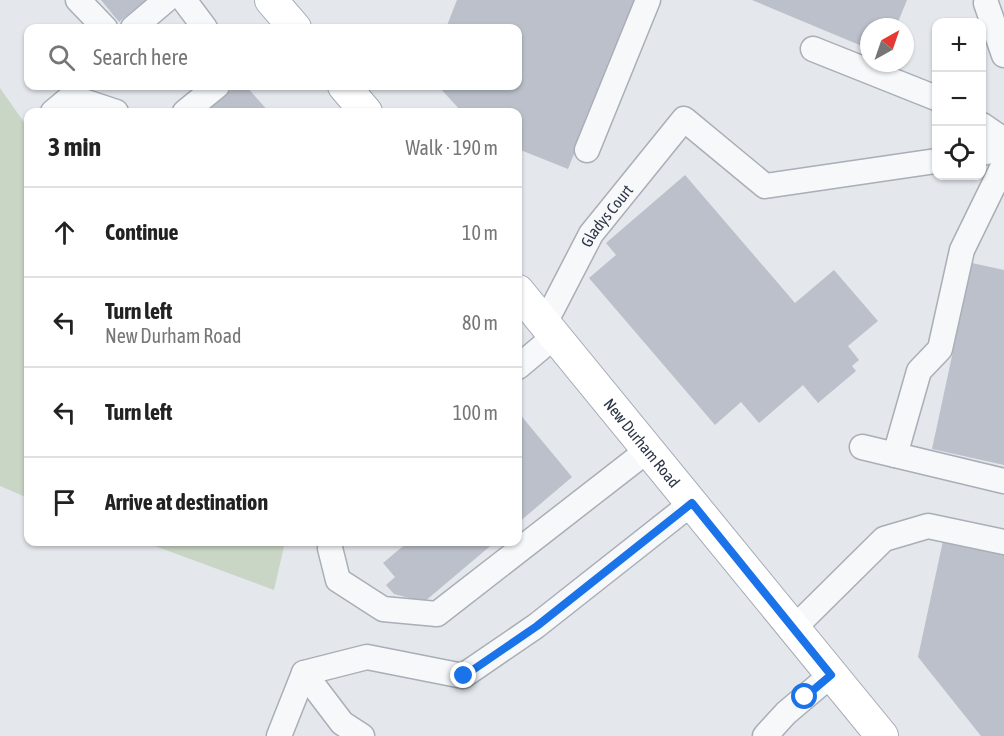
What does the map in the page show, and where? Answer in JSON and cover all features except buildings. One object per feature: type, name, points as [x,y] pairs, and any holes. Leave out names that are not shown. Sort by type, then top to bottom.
[{"type":"main road","points":[[347,90],[363,108]]},
{"type":"main road","name":"New Durham Road","points":[[522,296],[882,736]]},
{"type":"street","points":[[78,0],[101,24]]},
{"type":"street","points":[[138,24],[166,0]]},
{"type":"street","points":[[183,0],[202,24]]},
{"type":"street","points":[[587,150],[648,0]]},
{"type":"street","points":[[984,9],[1004,55]]},
{"type":"street","points":[[813,49],[932,96]]},
{"type":"street","points":[[190,108],[212,90]]},
{"type":"street","points":[[58,108],[71,97],[104,108]]},
{"type":"street","name":"Gladys Court","points":[[550,329],[591,234],[684,119],[765,186],[932,163]]},
{"type":"street","points":[[983,126],[1004,140]]},
{"type":"street","points":[[986,152],[1004,148]]},
{"type":"street","points":[[895,455],[918,371],[940,349],[962,250],[1004,164]]},
{"type":"street","points":[[522,362],[550,329]]},
{"type":"street","points":[[862,447],[1004,481]]},
{"type":"street","points":[[331,546],[338,580],[383,609],[437,614],[648,450]]},
{"type":"street","points":[[304,673],[367,657],[464,676],[537,626],[692,503]]},
{"type":"street","points":[[794,628],[884,539],[928,526],[1004,542]]},
{"type":"street","points":[[279,736],[304,673]]},
{"type":"street","points":[[304,673],[342,723],[362,736]]},
{"type":"street","points":[[765,736],[786,713],[831,675]]},
{"type":"green space","points":[[0,88],[24,122],[24,496],[0,486]]},
{"type":"green space","points":[[155,546],[284,546],[274,590]]},
{"type":"route","points":[[464,676],[537,626],[692,503],[831,675],[805,697]]}]
